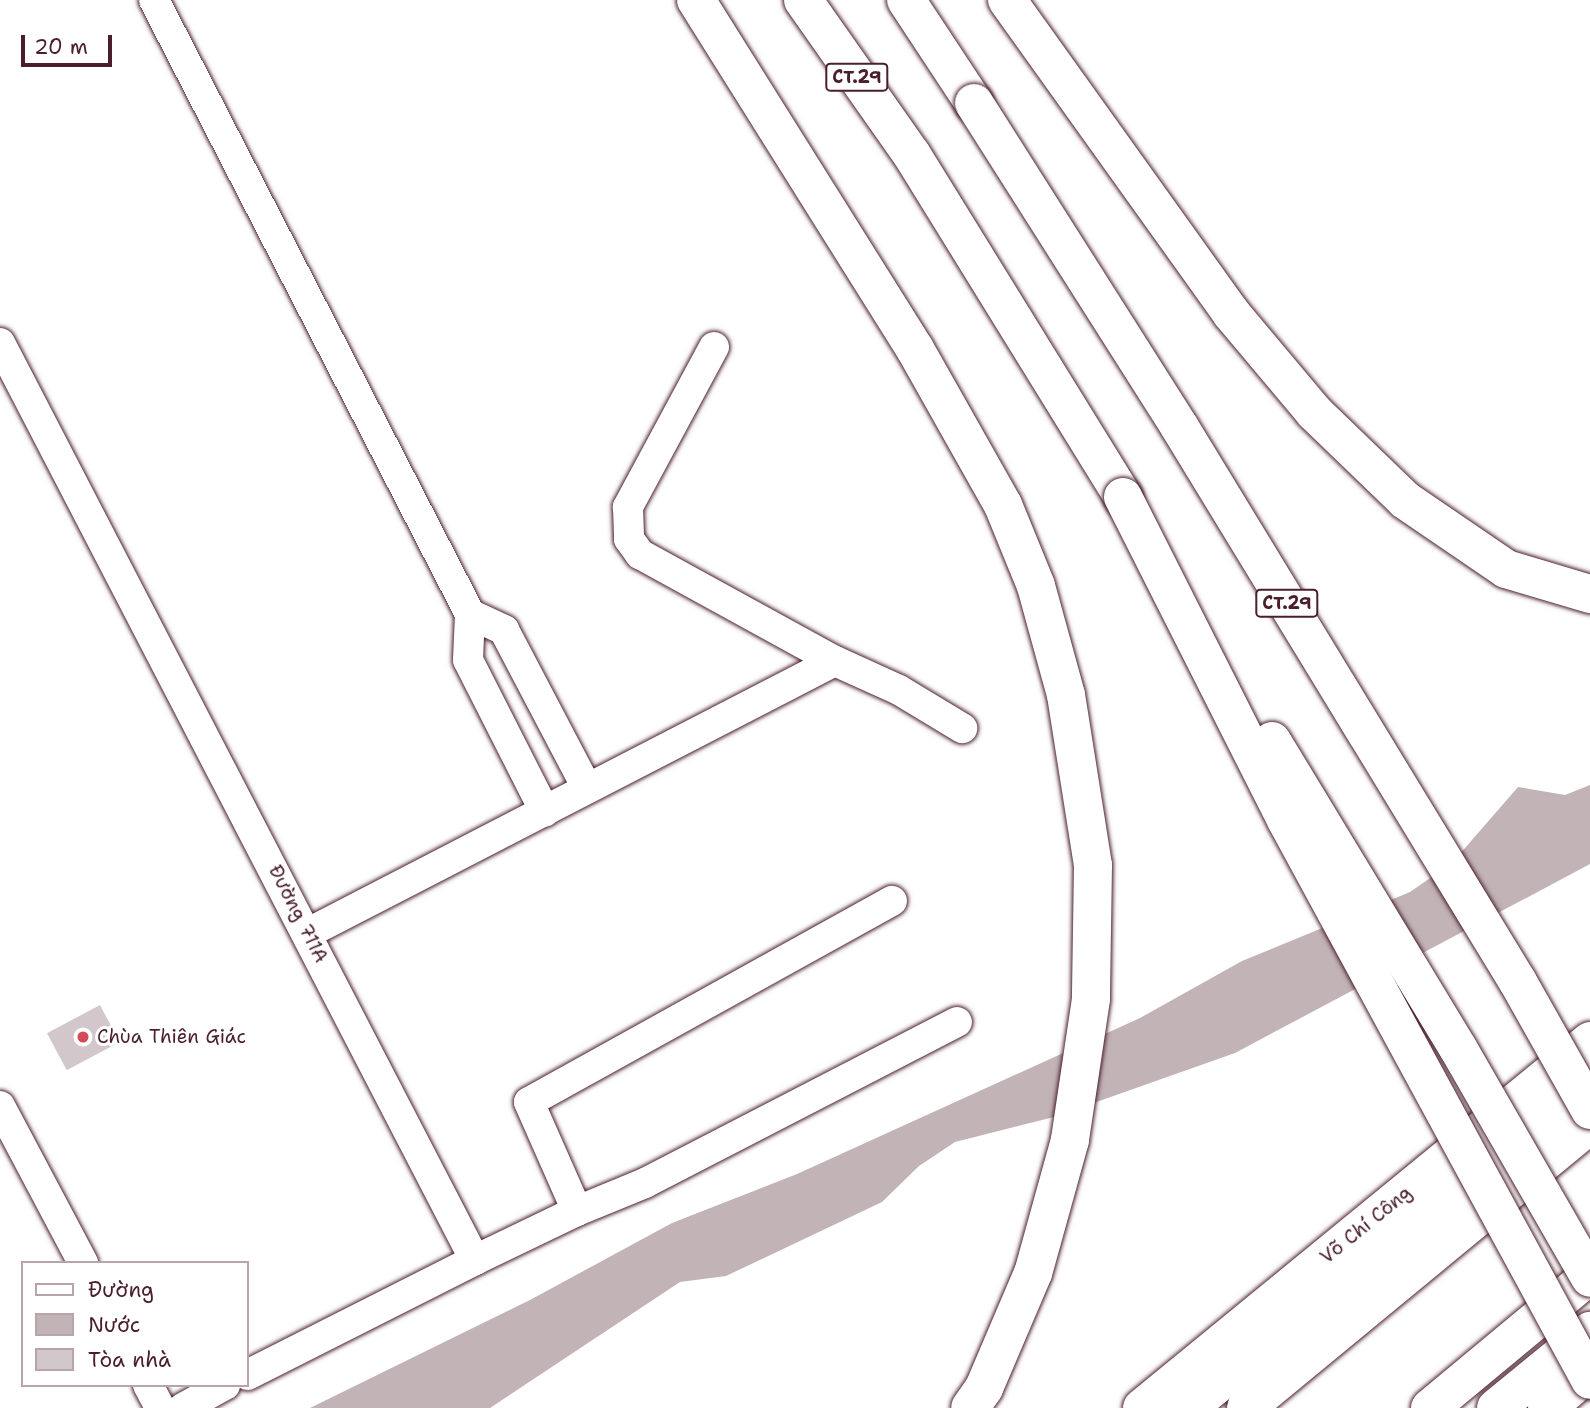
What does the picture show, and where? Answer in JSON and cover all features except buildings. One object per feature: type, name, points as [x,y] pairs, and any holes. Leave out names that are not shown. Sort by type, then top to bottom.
[{"type":"main road","points":[[696,0],[915,349],[1003,505],[1036,586],[1066,695],[1083,780],[1093,865],[1091,999],[1070,1140],[1033,1273],[970,1408]]},
{"type":"main road","name":"CT.29","points":[[803,0],[912,155],[1458,1048],[1590,1276]]},
{"type":"main road","name":"CT.29","points":[[906,0],[1201,462],[1518,982],[1590,1110]]},
{"type":"main road","points":[[1007,0],[1231,313],[1314,412],[1405,500],[1506,569],[1590,594]]},
{"type":"main road","points":[[1122,497],[1286,820],[1590,1381]]},
{"type":"main road","name":"Võ Chí Công","points":[[1142,1408],[1590,1041]]},
{"type":"main road","name":"Võ Chí Công","points":[[1188,1408],[1590,1081]]},
{"type":"main road","points":[[1246,1408],[1590,1124]]},
{"type":"main road","points":[[1430,1408],[1590,1276]]},
{"type":"main road","points":[[1496,1408],[1590,1331]]},
{"type":"main road","points":[[1547,1408],[1590,1371]]},
{"type":"street","points":[[154,0],[470,614],[468,660],[545,813]]},
{"type":"street","name":"Đường 711A","points":[[0,343],[475,1259]]},
{"type":"street","points":[[714,347],[628,507],[629,539],[640,554],[835,661],[899,690],[962,728]]},
{"type":"street","points":[[470,614],[504,630],[587,788]]},
{"type":"street","points":[[308,933],[835,661]]},
{"type":"street","points":[[577,1211],[529,1102],[892,901]]},
{"type":"street","points":[[248,1374],[475,1259],[577,1211],[645,1183],[957,1022]]},
{"type":"street","points":[[0,1108],[82,1261]]},
{"type":"street","points":[[149,1387],[160,1408]]},
{"type":"street","points":[[183,1408],[221,1387]]},
{"type":"water","points":[[1590,785],[1590,864],[1235,1053],[1054,1117],[955,1142],[919,1166],[882,1202],[726,1276],[680,1282],[490,1408],[310,1408],[530,1300],[672,1223],[797,1174],[1140,1018],[1242,961],[1410,892],[1452,863],[1518,787],[1565,795]]},
{"type":"place","name":"Chùa Thiên Giác","points":[[83,1037]]}]
